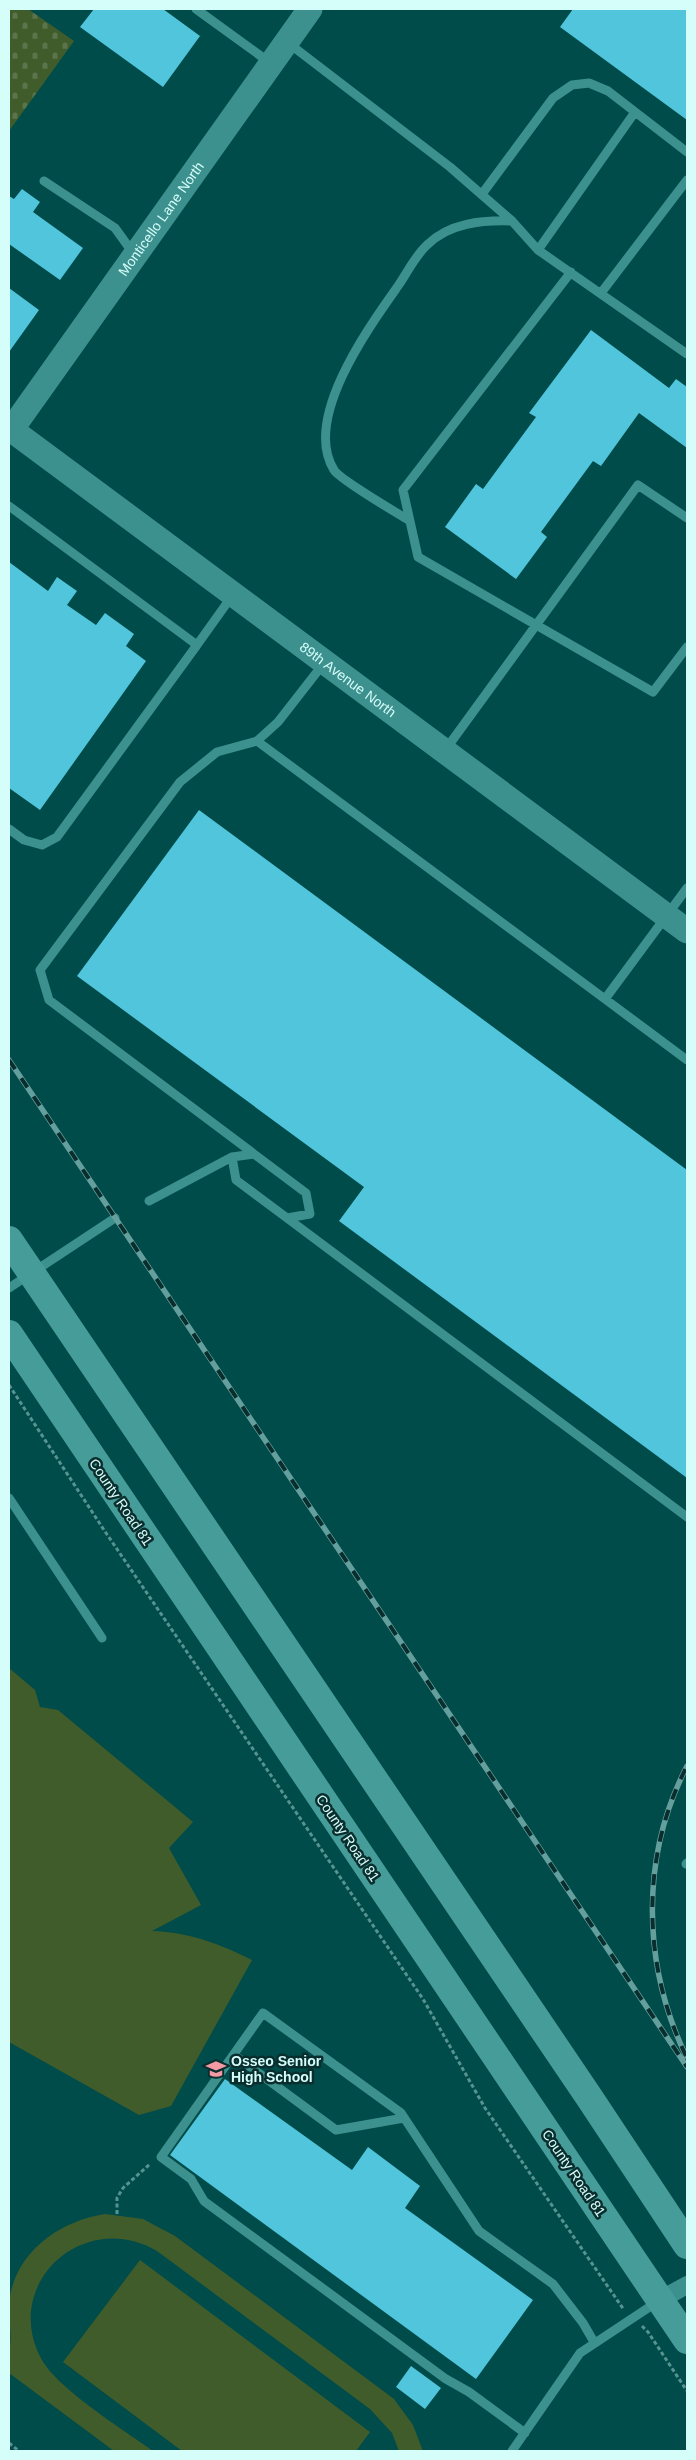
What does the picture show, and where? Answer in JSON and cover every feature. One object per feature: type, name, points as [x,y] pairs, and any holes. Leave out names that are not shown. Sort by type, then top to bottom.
[{"type":"highway","points":[[9,1240],[687,2246]]},
{"type":"highway","name":"County Road 81","points":[[9,1334],[687,2340]]},
{"type":"highway","points":[[652,2192],[687,2222]]},
{"type":"street","name":"Monticello Lane North","points":[[10,430],[310,9]]},
{"type":"street","name":"89th Avenue North","points":[[10,430],[687,931]]},
{"type":"street","points":[[660,2300],[687,2285]]},
{"type":"lane","points":[[196,9],[272,63]]},
{"type":"lane","points":[[287,41],[394,122],[482,194],[512,221],[538,250],[687,354]]},
{"type":"lane","points":[[482,194],[553,98],[572,85],[589,83],[608,91],[687,152]]},
{"type":"lane","points":[[538,250],[635,112]]},
{"type":"lane","points":[[600,293],[687,180]]},
{"type":"lane","points":[[44,181],[114,228],[135,255]]},
{"type":"lane","points":[[410,521],[335,472],[324,445],[329,416],[342,374],[362,336],[427,245],[454,228],[486,220],[512,221]]},
{"type":"lane","points":[[571,272],[402,490],[418,557],[653,692],[687,647]]},
{"type":"lane","points":[[444,751],[638,485],[687,518]]},
{"type":"lane","points":[[9,506],[197,646]]},
{"type":"lane","points":[[9,829],[24,840],[42,845],[57,837],[233,595]]},
{"type":"lane","points":[[287,1218],[310,1214],[306,1193],[49,1000],[40,970],[180,782],[217,752],[257,740],[278,722],[324,662]]},
{"type":"lane","points":[[257,740],[687,1060]]},
{"type":"lane","points":[[605,999],[687,888]]},
{"type":"lane","points":[[149,1201],[232,1157],[254,1154]]},
{"type":"lane","points":[[232,1157],[236,1180],[687,1518]]},
{"type":"lane","points":[[9,1288],[115,1218]]},
{"type":"lane","points":[[9,1498],[102,1638]]},
{"type":"lane","points":[[525,2432],[469,2392],[446,2379],[204,2201],[190,2179],[162,2157],[263,2013],[401,2113],[479,2231],[554,2284],[583,2323],[594,2342]]},
{"type":"lane","points":[[234,2055],[336,2130],[404,2118]]},
{"type":"lane","points":[[512,2451],[580,2353],[660,2300]]},
{"type":"path","points":[[9,1385],[104,1530],[424,1999],[490,2116],[619,2306],[648,2332],[687,2391]]},
{"type":"path","points":[[117,2214],[117,2198],[123,2188],[140,2171],[162,2157]]},
{"type":"path","points":[[9,2443],[19,2451]]},
{"type":"green space","points":[[9,9],[28,9],[74,41],[9,131]]},
{"type":"green space","points":[[9,1668],[35,1690],[40,1707],[58,1710],[193,1822],[169,1848],[201,1905],[152,1931],[191,1936],[252,1960],[171,2106],[139,2115],[9,2042]]},
{"type":"green space","points":[[105,2214],[143,2219],[175,2236],[394,2399],[413,2425],[423,2451],[399,2451],[392,2433],[370,2409],[157,2251],[129,2240],[102,2239],[77,2247],[56,2261],[40,2281],[32,2305],[32,2332],[42,2360],[62,2384],[153,2451],[114,2451],[9,2373],[11,2336],[9,2303],[13,2285],[20,2269],[29,2255],[56,2232],[71,2224]]},
{"type":"green space","points":[[140,2260],[370,2432],[356,2451],[182,2451],[63,2362]]},
{"type":"building","points":[[94,9],[163,9],[200,36],[163,87],[80,27]]},
{"type":"building","points":[[573,9],[687,9],[687,120],[560,27]]},
{"type":"building","points":[[22,189],[40,202],[33,212],[83,248],[60,280],[9,244],[9,196],[14,199]]},
{"type":"building","points":[[9,288],[39,310],[9,352]]},
{"type":"building","points":[[591,330],[669,388],[676,379],[687,387],[687,448],[639,413],[601,466],[593,461],[541,532],[547,537],[516,579],[445,527],[476,484],[483,489],[536,417],[529,413]]},
{"type":"building","points":[[9,562],[48,591],[57,577],[77,591],[67,605],[96,625],[105,613],[134,634],[126,646],[146,661],[40,810],[9,788]]},
{"type":"building","points":[[199,810],[687,1170],[687,1478],[339,1221],[364,1187],[77,976]]},
{"type":"building","points":[[225,2079],[352,2170],[368,2147],[420,2186],[405,2208],[533,2300],[476,2379],[170,2155]]},
{"type":"building","points":[[411,2366],[441,2388],[425,2409],[396,2387]]},
{"type":"railway","points":[[9,1060],[687,2067]]},
{"type":"railway","points":[[686,2056],[671,2021],[661,1985],[652,1911],[654,1873],[661,1837],[672,1801],[687,1766]]},
{"type":"place","name":"Osseo Senior High School","points":[[216,2069]]}]
